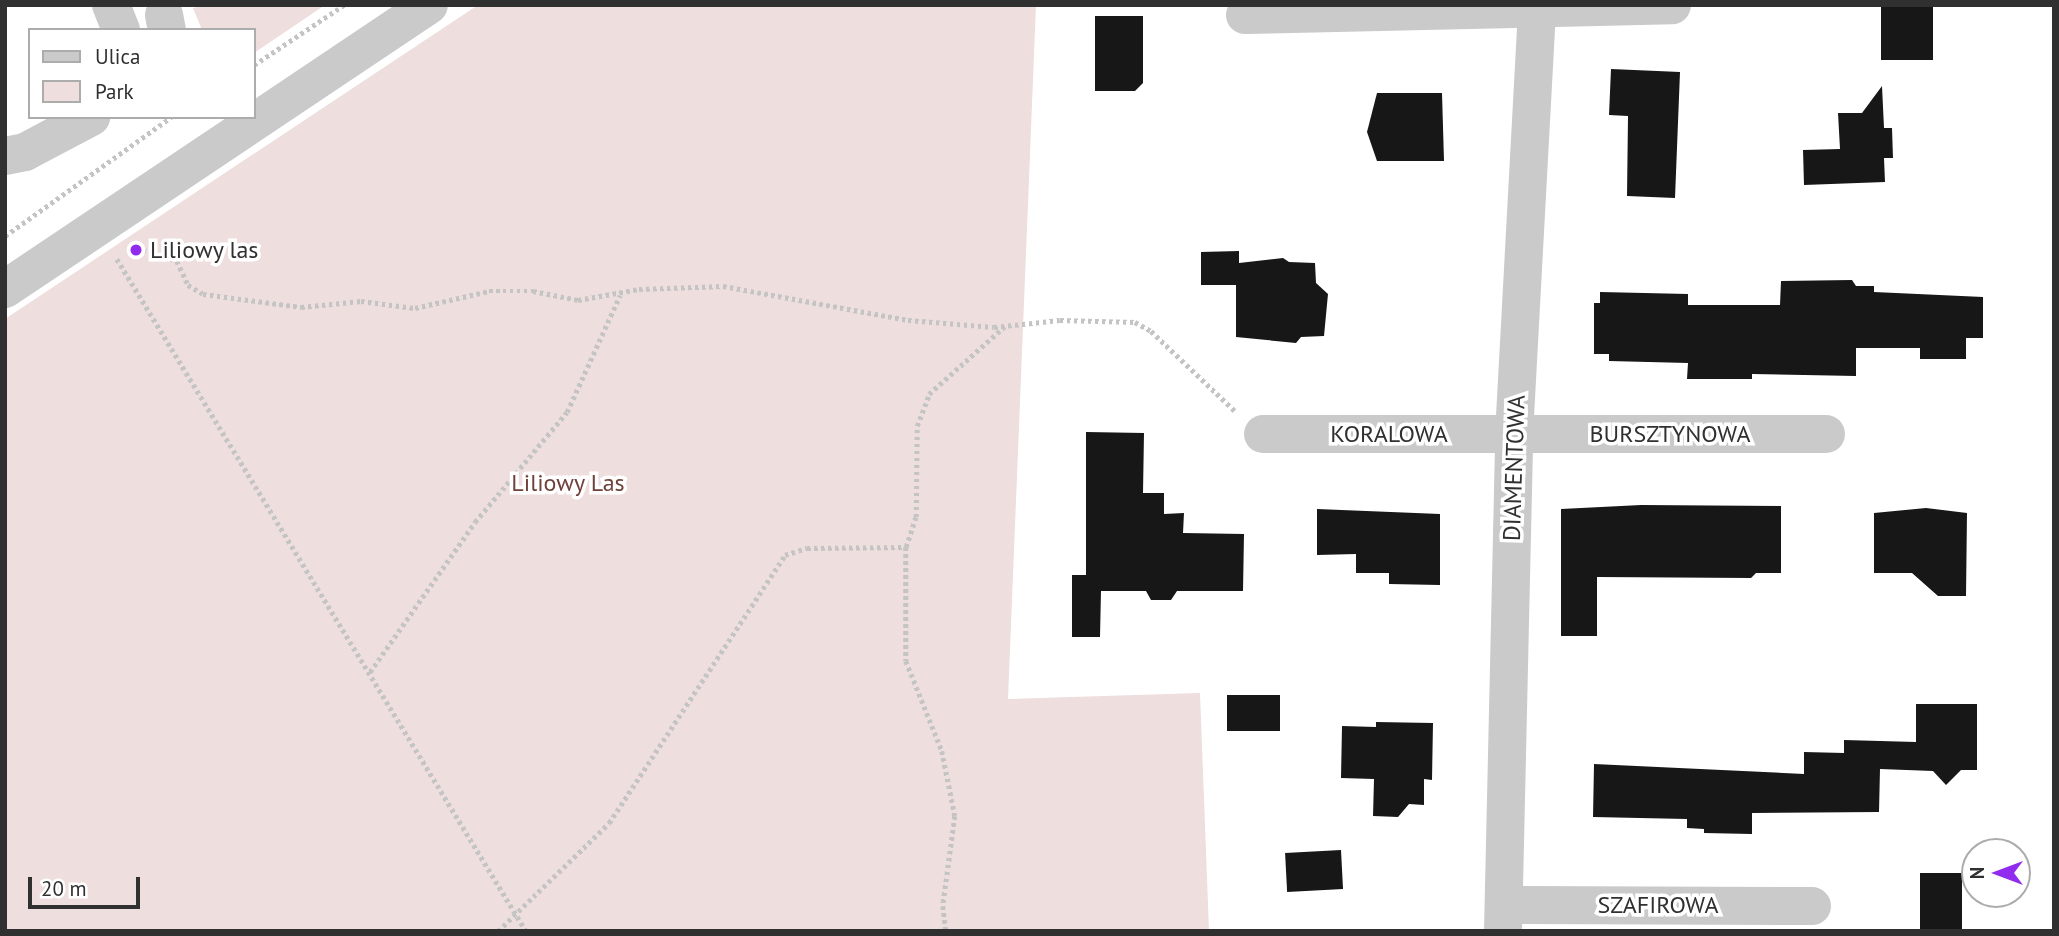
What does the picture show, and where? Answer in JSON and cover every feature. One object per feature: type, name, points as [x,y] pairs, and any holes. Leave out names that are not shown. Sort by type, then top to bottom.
[{"type":"street","points":[[111,5],[120,28]]},
{"type":"street","points":[[5,289],[429,5]]},
{"type":"street","points":[[1245,15],[1672,5]]},
{"type":"street","name":"DIAMENTOWA","points":[[1503,918],[1514,435],[1537,7]]},
{"type":"street","points":[[5,156],[25,152],[86,119]]},
{"type":"street","name":"KORALOWA","points":[[1264,434],[1514,435]]},
{"type":"street","name":"BURSZTYNOWA","points":[[1514,435],[1826,434]]},
{"type":"street","name":"SZAFIROWA","points":[[1503,918],[1812,906]]},
{"type":"path","points":[[256,64],[344,5]]},
{"type":"path","points":[[5,236],[168,119]]},
{"type":"path","points":[[526,931],[115,255],[134,247],[177,261],[188,285],[203,294],[301,307],[361,301],[415,308],[489,291],[533,290],[578,300],[723,286],[908,320],[1005,326],[1060,320],[1135,322],[1151,331],[1217,397],[1264,434]]},
{"type":"path","points":[[370,672],[475,522],[566,411],[620,294]]},
{"type":"path","points":[[946,931],[943,906],[955,816],[942,751],[906,662],[906,547],[916,517],[918,426],[929,394],[1005,326]]},
{"type":"path","points":[[498,931],[609,823],[785,555],[807,548],[906,547]]},
{"type":"green space","points":[[205,5],[325,5],[256,52],[256,28],[201,28],[193,8]]},
{"type":"green space","name":"Liliowy Las","points":[[478,5],[1036,5],[1008,699],[1200,693],[1209,931],[5,931],[5,319]]},
{"type":"building","points":[[1881,5],[1933,5],[1933,60],[1881,60]]},
{"type":"building","points":[[1095,16],[1143,16],[1143,83],[1135,91],[1095,91]]},
{"type":"building","points":[[1611,69],[1680,72],[1675,198],[1627,196],[1628,116],[1609,115]]},
{"type":"building","points":[[1882,86],[1884,128],[1892,128],[1893,158],[1884,158],[1885,182],[1804,185],[1803,150],[1840,149],[1838,113],[1862,113]]},
{"type":"building","points":[[1377,93],[1442,93],[1444,161],[1377,161],[1367,132]]},
{"type":"building","points":[[1239,251],[1239,263],[1283,258],[1289,262],[1315,263],[1316,283],[1328,294],[1324,336],[1301,337],[1296,343],[1236,337],[1236,285],[1201,285],[1201,252]]},
{"type":"building","points":[[1852,280],[1856,286],[1874,286],[1874,292],[1983,297],[1983,338],[1966,338],[1966,359],[1920,359],[1920,348],[1856,348],[1856,376],[1752,374],[1752,379],[1687,379],[1688,363],[1609,361],[1609,354],[1594,354],[1594,303],[1600,303],[1600,292],[1688,294],[1688,305],[1780,305],[1781,281]]},
{"type":"building","points":[[1086,432],[1144,433],[1143,493],[1164,493],[1164,514],[1184,513],[1183,533],[1244,534],[1243,591],[1177,591],[1171,600],[1151,600],[1146,591],[1101,591],[1100,637],[1072,637],[1072,575],[1086,575]]},
{"type":"building","points":[[1641,505],[1781,506],[1781,573],[1756,573],[1751,578],[1597,577],[1597,636],[1561,636],[1561,509]]},
{"type":"building","points":[[1926,508],[1967,513],[1966,596],[1938,596],[1912,573],[1874,573],[1874,513]]},
{"type":"building","points":[[1317,509],[1440,514],[1440,585],[1389,584],[1389,573],[1356,573],[1356,554],[1317,555]]},
{"type":"building","points":[[1227,695],[1280,695],[1280,731],[1227,731]]},
{"type":"building","points":[[1916,704],[1977,704],[1977,770],[1961,770],[1946,785],[1933,771],[1880,769],[1879,812],[1752,813],[1752,834],[1704,833],[1704,829],[1687,828],[1687,819],[1593,817],[1594,764],[1804,774],[1804,752],[1844,753],[1844,740],[1916,742]]},
{"type":"building","points":[[1376,722],[1433,723],[1432,780],[1424,779],[1424,805],[1409,804],[1398,817],[1373,816],[1374,779],[1341,778],[1342,726],[1376,727]]},
{"type":"building","points":[[1341,850],[1343,889],[1287,892],[1285,853]]},
{"type":"building","points":[[1920,873],[1961,873],[1962,931],[1920,931]]},
{"type":"place","name":"Liliowy las","points":[[136,250]]}]
